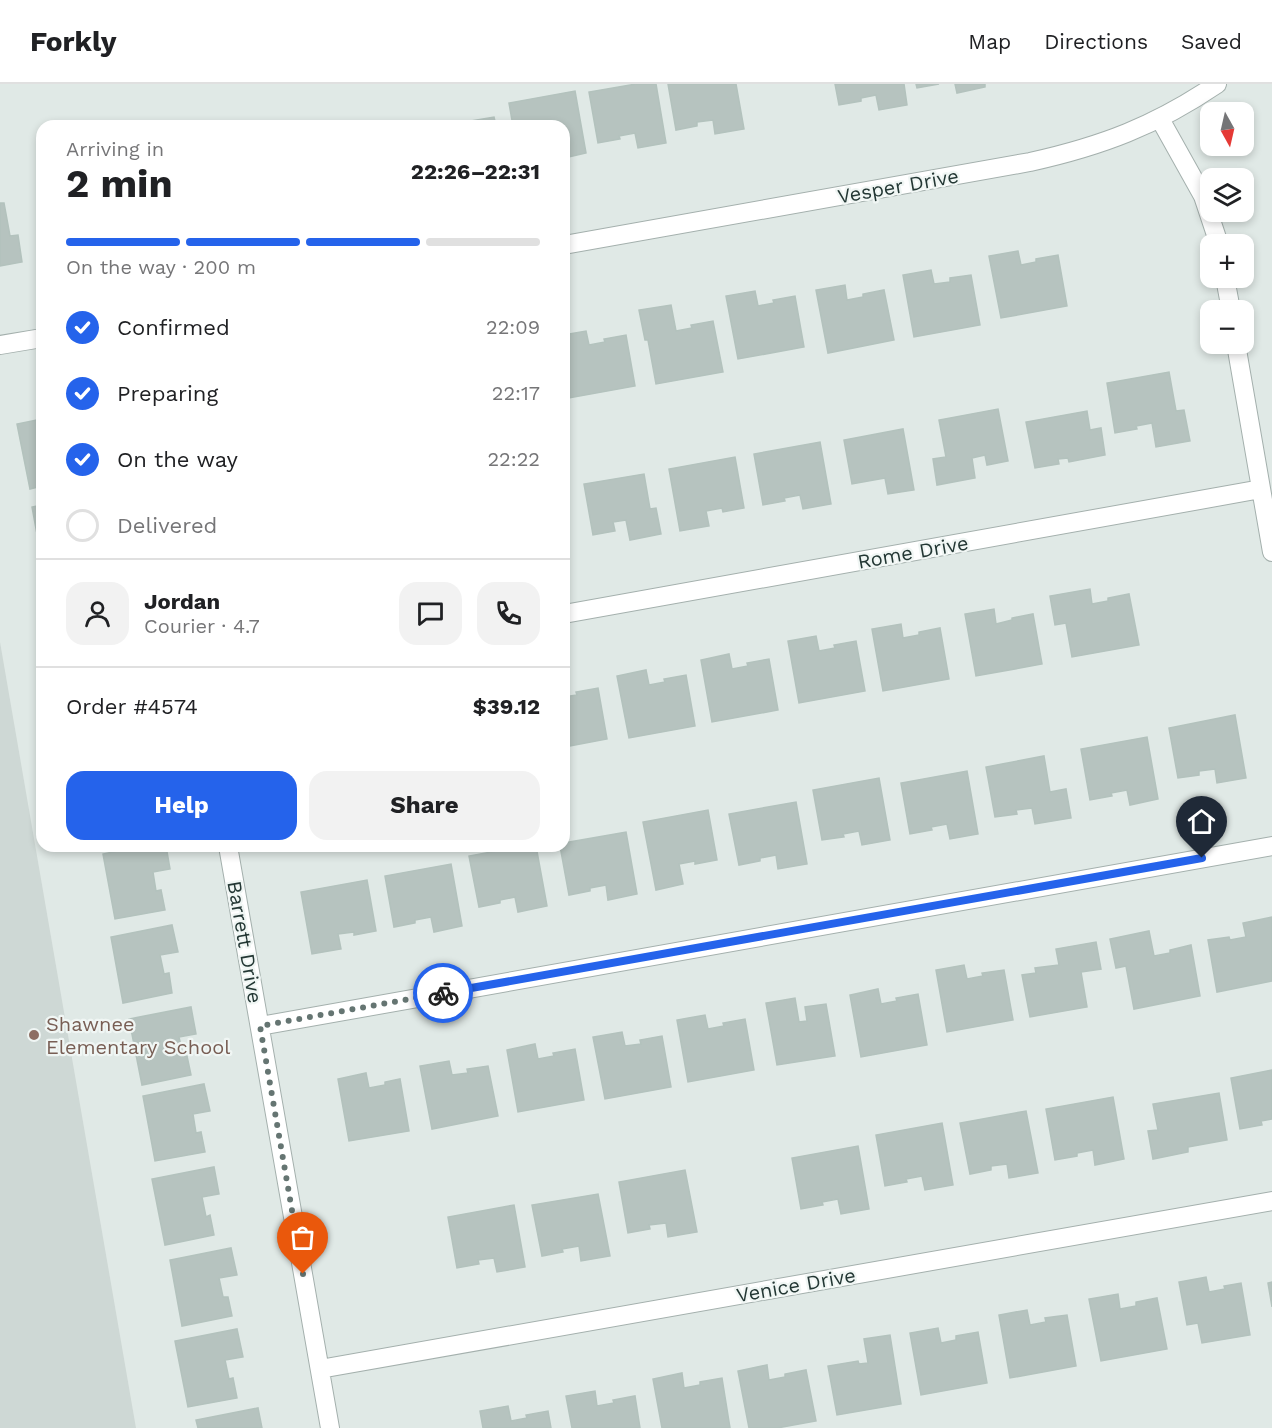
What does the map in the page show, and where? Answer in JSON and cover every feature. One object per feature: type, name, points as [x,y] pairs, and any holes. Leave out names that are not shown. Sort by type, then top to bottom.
[{"type":"street","name":"Vesper Drive","points":[[570,244],[1030,162],[1105,143],[1160,119],[1190,103],[1216,84]]},
{"type":"street","points":[[1160,119],[1203,196],[1216,234]]},
{"type":"street","points":[[0,345],[36,339]]},
{"type":"street","points":[[1238,354],[1272,552]]},
{"type":"street","name":"Rome Drive","points":[[570,613],[1261,489]]},
{"type":"street","points":[[260,1026],[1272,846]]},
{"type":"street","name":"Barrett Drive","points":[[229,852],[330,1428]]},
{"type":"street","name":"Venice Drive","points":[[320,1369],[1272,1201]]},
{"type":"shaded area","name":"Shawnee Elementary School","points":[[0,642],[136,1428],[0,1428]]},
{"type":"building","points":[[636,84],[656,84],[666,143],[638,148],[635,133],[619,136],[620,139],[598,143],[589,92]]},
{"type":"building","points":[[668,84],[736,84],[744,129],[715,134],[713,120],[697,122],[697,126],[676,130]]},
{"type":"building","points":[[835,84],[904,84],[907,105],[879,110],[876,95],[861,98],[861,101],[839,105]]},
{"type":"building","points":[[916,84],[939,84],[917,88]]},
{"type":"building","points":[[955,84],[985,84],[985,87],[957,93]]},
{"type":"building","points":[[575,91],[586,153],[570,157],[570,120],[512,120],[509,103]]},
{"type":"building","points":[[494,117],[495,120],[476,120]]},
{"type":"building","points":[[0,203],[4,203],[10,236],[18,235],[22,262],[0,266]]},
{"type":"building","points":[[1018,251],[1021,265],[1036,262],[1036,259],[1058,255],[1067,306],[1001,318],[989,256]]},
{"type":"building","points":[[931,270],[934,284],[950,282],[950,278],[971,275],[980,325],[914,337],[903,275]]},
{"type":"building","points":[[845,285],[847,300],[884,290],[894,340],[828,353],[816,290]]},
{"type":"building","points":[[755,291],[758,306],[774,303],[773,300],[795,296],[804,347],[738,359],[726,296]]},
{"type":"building","points":[[671,305],[676,331],[692,328],[691,325],[713,321],[723,372],[656,384],[648,340],[645,340],[639,310]]},
{"type":"building","points":[[586,331],[589,345],[605,342],[604,339],[626,335],[635,386],[570,398],[570,334]]},
{"type":"building","points":[[1169,372],[1176,411],[1184,410],[1190,441],[1156,447],[1152,423],[1136,426],[1137,429],[1115,433],[1107,383]]},
{"type":"building","points":[[998,409],[1008,461],[987,465],[985,455],[972,458],[975,478],[937,485],[933,459],[946,457],[939,420]]},
{"type":"building","points":[[1087,411],[1090,430],[1101,428],[1105,455],[1069,462],[1068,458],[1058,459],[1059,464],[1035,468],[1026,422]]},
{"type":"building","points":[[36,420],[36,488],[30,489],[17,424]]},
{"type":"building","points":[[903,429],[914,490],[888,494],[885,478],[852,484],[844,440]]},
{"type":"building","points":[[820,442],[831,504],[803,509],[800,495],[784,498],[785,501],[763,505],[754,454]]},
{"type":"building","points":[[735,457],[744,508],[723,512],[722,508],[706,511],[709,526],[680,531],[669,469]]},
{"type":"building","points":[[644,474],[650,509],[656,508],[661,534],[630,540],[626,520],[613,522],[615,531],[593,535],[584,484]]},
{"type":"building","points":[[36,506],[36,529],[32,507]]},
{"type":"building","points":[[1090,589],[1092,604],[1129,594],[1139,645],[1072,657],[1066,623],[1055,625],[1050,596]]},
{"type":"building","points":[[994,609],[996,624],[1033,614],[1042,664],[976,676],[965,614]]},
{"type":"building","points":[[901,624],[903,638],[940,628],[949,679],[883,691],[872,629]]},
{"type":"building","points":[[816,636],[819,651],[835,648],[834,645],[856,641],[865,691],[799,703],[788,641]]},
{"type":"building","points":[[729,654],[732,669],[748,666],[747,663],[769,659],[778,710],[712,722],[701,660]]},
{"type":"building","points":[[646,670],[649,685],[665,682],[664,679],[686,675],[695,726],[629,738],[617,676]]},
{"type":"building","points":[[598,688],[607,739],[570,746],[570,696],[577,695],[576,692]]},
{"type":"building","points":[[1235,715],[1246,778],[1217,783],[1215,769],[1199,771],[1199,775],[1178,778],[1169,728]]},
{"type":"building","points":[[1147,737],[1158,799],[1130,805],[1127,790],[1111,793],[1112,796],[1090,800],[1081,749]]},
{"type":"building","points":[[1044,756],[1050,792],[1066,789],[1071,818],[1035,824],[1032,808],[1016,810],[1017,814],[995,817],[986,767]]},
{"type":"building","points":[[967,771],[978,834],[950,839],[947,824],[931,827],[932,830],[910,834],[901,783]]},
{"type":"building","points":[[879,778],[890,840],[862,845],[859,831],[843,834],[844,837],[822,840],[813,790]]},
{"type":"building","points":[[796,802],[807,864],[778,869],[776,855],[739,865],[729,814]]},
{"type":"building","points":[[708,810],[717,860],[679,864],[683,884],[656,890],[643,822]]},
{"type":"building","points":[[626,832],[637,894],[608,900],[606,885],[569,895],[561,852],[570,852],[570,842]]},
{"type":"building","points":[[167,852],[170,869],[153,872],[156,891],[161,890],[165,910],[115,919],[103,854]]},
{"type":"building","points":[[491,852],[537,852],[547,906],[518,912],[515,897],[479,907],[469,856]]},
{"type":"building","points":[[451,864],[462,926],[434,932],[431,917],[394,927],[385,876]]},
{"type":"building","points":[[367,880],[376,931],[354,935],[354,932],[338,934],[341,949],[312,954],[301,892]]},
{"type":"building","points":[[1272,917],[1272,981],[1217,992],[1208,940],[1246,937],[1243,923]]},
{"type":"building","points":[[172,925],[178,952],[160,955],[164,974],[169,973],[172,993],[123,1003],[111,937]]},
{"type":"building","points":[[1149,931],[1154,956],[1191,945],[1200,996],[1134,1009],[1126,966],[1116,968],[1110,939]]},
{"type":"building","points":[[1096,942],[1101,969],[1081,972],[1087,1007],[1030,1017],[1022,975],[1036,973],[1035,968],[1059,965],[1056,949]]},
{"type":"building","points":[[964,965],[967,979],[983,976],[982,973],[1004,970],[1013,1020],[947,1032],[936,970]]},
{"type":"building","points":[[878,989],[881,1004],[897,1001],[896,998],[918,994],[927,1045],[861,1057],[850,995]]},
{"type":"building","points":[[795,998],[799,1022],[807,1021],[805,1007],[826,1004],[835,1056],[777,1065],[766,1003]]},
{"type":"building","points":[[191,1007],[196,1034],[179,1037],[183,1056],[187,1056],[191,1075],[142,1085],[129,1019]]},
{"type":"building","points":[[705,1015],[708,1029],[724,1026],[723,1023],[745,1019],[754,1070],[688,1082],[677,1020]]},
{"type":"building","points":[[622,1032],[625,1046],[641,1044],[640,1040],[662,1036],[671,1087],[605,1099],[593,1037]]},
{"type":"building","points":[[535,1044],[538,1059],[554,1056],[553,1053],[575,1049],[584,1100],[518,1112],[507,1050]]},
{"type":"building","points":[[449,1061],[452,1075],[468,1073],[467,1069],[488,1066],[498,1116],[432,1129],[420,1066]]},
{"type":"building","points":[[1272,1070],[1272,1119],[1261,1121],[1262,1125],[1240,1129],[1231,1078]]},
{"type":"building","points":[[366,1073],[369,1088],[400,1079],[409,1131],[349,1141],[338,1079]]},
{"type":"building","points":[[204,1084],[210,1111],[193,1114],[196,1133],[201,1132],[205,1152],[155,1161],[143,1096]]},
{"type":"building","points":[[1219,1093],[1227,1140],[1188,1147],[1188,1152],[1153,1159],[1148,1131],[1158,1130],[1153,1104]]},
{"type":"building","points":[[1113,1097],[1124,1159],[1095,1165],[1093,1150],[1055,1160],[1046,1109]]},
{"type":"building","points":[[1026,1111],[1038,1173],[1009,1178],[1007,1164],[991,1166],[991,1170],[970,1174],[960,1123]]},
{"type":"building","points":[[942,1123],[953,1185],[925,1190],[922,1176],[906,1179],[907,1182],[885,1186],[876,1135]]},
{"type":"building","points":[[858,1146],[869,1209],[841,1214],[838,1199],[822,1202],[823,1205],[801,1209],[792,1158]]},
{"type":"building","points":[[214,1167],[219,1194],[202,1197],[206,1217],[210,1215],[214,1235],[165,1245],[152,1179]]},
{"type":"building","points":[[685,1170],[697,1232],[668,1237],[666,1223],[649,1225],[650,1229],[628,1233],[619,1182]]},
{"type":"building","points":[[598,1194],[610,1256],[581,1261],[579,1246],[542,1256],[532,1205]]},
{"type":"building","points":[[514,1205],[525,1267],[497,1272],[494,1258],[478,1260],[479,1264],[457,1268],[448,1217]]},
{"type":"building","points":[[231,1248],[237,1275],[219,1278],[223,1297],[228,1297],[232,1316],[182,1326],[170,1260]]},
{"type":"building","points":[[1206,1277],[1209,1292],[1241,1283],[1250,1335],[1202,1343],[1198,1323],[1187,1325],[1179,1282]]},
{"type":"building","points":[[1272,1282],[1272,1307],[1268,1283]]},
{"type":"building","points":[[1118,1294],[1120,1309],[1136,1306],[1136,1302],[1157,1298],[1167,1349],[1101,1361],[1089,1299]]},
{"type":"building","points":[[1027,1310],[1030,1325],[1046,1322],[1045,1318],[1067,1315],[1076,1366],[1010,1378],[999,1315]]},
{"type":"building","points":[[938,1328],[941,1343],[956,1340],[956,1336],[978,1332],[987,1383],[921,1395],[910,1333]]},
{"type":"building","points":[[237,1329],[243,1357],[225,1360],[229,1379],[233,1378],[237,1398],[188,1407],[175,1341]]},
{"type":"building","points":[[890,1335],[901,1404],[837,1415],[828,1366],[858,1361],[859,1364],[868,1363],[864,1339]]},
{"type":"building","points":[[767,1365],[769,1380],[806,1370],[816,1421],[777,1428],[749,1428],[738,1371]]},
{"type":"building","points":[[682,1373],[684,1388],[722,1378],[730,1428],[662,1428],[653,1379]]},
{"type":"building","points":[[595,1391],[597,1406],[635,1396],[640,1428],[572,1428],[566,1396]]},
{"type":"building","points":[[508,1406],[511,1421],[527,1418],[526,1415],[548,1411],[551,1428],[483,1428],[480,1411]]},
{"type":"building","points":[[258,1408],[262,1428],[198,1428],[196,1420]]},
{"type":"way so far","points":[[303,1274],[260,1026],[443,993]]},
{"type":"place","name":"Shawnee Elementary School","points":[[34,1035]]},
{"type":"route","points":[[443,993],[1202,858]]}]
